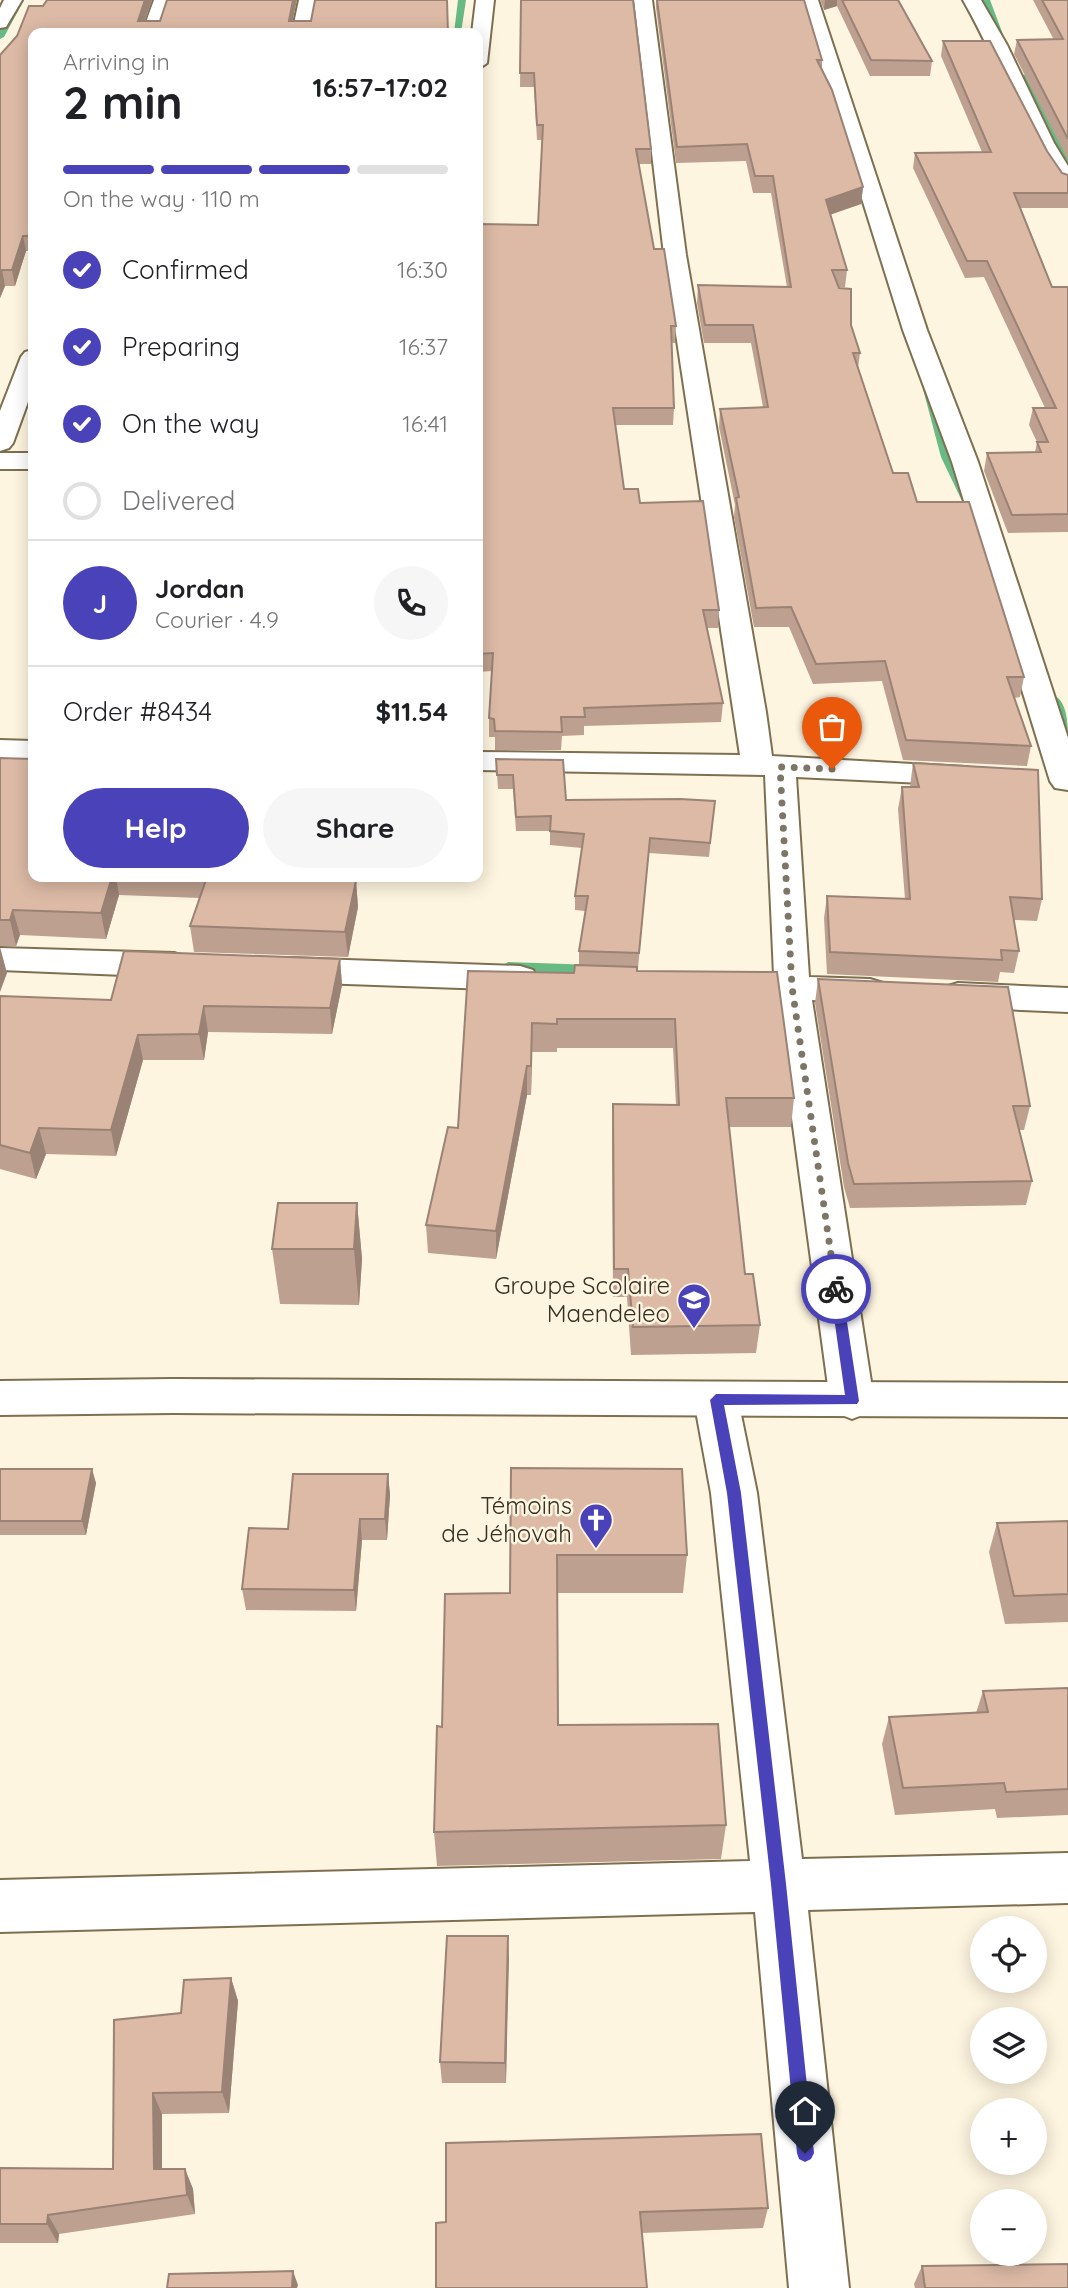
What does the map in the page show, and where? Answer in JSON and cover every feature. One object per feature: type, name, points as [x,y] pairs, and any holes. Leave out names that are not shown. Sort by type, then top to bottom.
[{"type":"street","points":[[0,23],[13,0]]},
{"type":"street","points":[[153,28],[163,0]]},
{"type":"street","points":[[302,28],[308,0]]},
{"type":"street","points":[[482,28],[485,0]]},
{"type":"street","points":[[643,0],[675,255],[749,699],[769,766],[792,987],[852,1401]]},
{"type":"street","points":[[809,0],[915,330],[965,462],[1058,781]]},
{"type":"street","points":[[972,0],[998,45],[1044,143],[1068,183]]},
{"type":"street","points":[[0,443],[28,369]]},
{"type":"street","points":[[0,461],[28,461]]},
{"type":"street","points":[[0,749],[28,750]]},
{"type":"street","points":[[483,761],[769,766],[998,778]]},
{"type":"street","points":[[0,959],[211,967]]},
{"type":"street","points":[[252,968],[557,979]]},
{"type":"street","points":[[695,984],[1068,1000]]},
{"type":"street","points":[[0,1398],[172,1396],[1068,1400]]},
{"type":"street","points":[[716,1400],[734,1493],[779,1884],[819,2288]]},
{"type":"street","points":[[0,1906],[1068,1878]]},
{"type":"building","points":[[47,0],[145,0],[138,21],[160,21],[167,0],[293,0],[289,21],[311,21],[315,0],[447,0],[448,28],[28,28],[28,236],[23,236],[12,270],[2,270],[0,275],[0,55],[17,36],[29,6],[43,6]]},
{"type":"building","points":[[521,0],[633,0],[651,149],[636,149],[654,249],[664,249],[676,326],[671,326],[674,408],[613,408],[624,489],[638,489],[640,503],[703,501],[719,610],[703,610],[723,703],[584,708],[585,717],[561,717],[562,732],[495,731],[494,719],[489,718],[493,653],[483,654],[483,224],[538,225],[543,125],[537,125],[534,73],[520,73]]},
{"type":"building","points":[[657,0],[804,0],[822,60],[817,60],[832,90],[863,187],[826,200],[847,270],[832,270],[839,288],[851,289],[851,325],[860,353],[853,353],[893,473],[908,473],[917,502],[969,502],[1024,677],[1007,677],[1031,746],[906,740],[885,661],[816,664],[791,607],[756,608],[736,498],[739,497],[720,409],[768,407],[753,325],[705,325],[698,285],[791,287],[773,176],[755,176],[747,144],[677,147]]},
{"type":"building","points":[[842,0],[898,0],[932,61],[871,60]]},
{"type":"building","points":[[1042,0],[1068,0],[1068,139],[1017,40],[1063,39]]},
{"type":"building","points":[[943,41],[990,41],[1047,151],[1062,173],[1068,175],[1068,193],[1014,193],[1052,287],[1068,287],[1068,514],[1012,515],[987,453],[1041,452],[1037,442],[1048,442],[1033,408],[1056,408],[987,261],[967,261],[915,153],[991,152]]},
{"type":"building","points":[[0,758],[28,759],[28,882],[110,882],[101,913],[13,910],[10,920],[0,920]]},
{"type":"building","points":[[496,759],[563,760],[566,800],[715,801],[710,843],[650,838],[639,953],[579,951],[588,896],[575,896],[584,834],[550,831],[551,816],[516,817],[513,775],[497,775]]},
{"type":"building","points":[[913,763],[1038,770],[1042,899],[1010,897],[1019,951],[1001,950],[1002,960],[830,952],[827,896],[910,899],[902,787],[919,787]]},
{"type":"building","points":[[205,882],[356,882],[345,932],[190,926]]},
{"type":"building","points":[[124,951],[340,959],[330,1008],[204,1006],[199,1034],[138,1035],[111,1130],[39,1128],[30,1153],[0,1145],[0,996],[111,1000]]},
{"type":"building","points":[[575,965],[637,967],[637,971],[777,972],[794,1098],[726,1098],[745,1274],[753,1274],[760,1325],[633,1327],[628,1269],[614,1269],[613,1104],[679,1105],[675,1019],[557,1019],[557,1024],[532,1023],[531,1066],[527,1066],[496,1231],[426,1225],[448,1127],[458,1128],[468,971],[574,973]]},
{"type":"building","points":[[818,979],[1008,987],[1030,1106],[1013,1106],[1032,1181],[854,1184],[848,1163]]},
{"type":"building","points":[[278,1203],[357,1203],[354,1249],[272,1249]]},
{"type":"building","points":[[511,1468],[682,1469],[687,1555],[557,1555],[558,1725],[718,1724],[726,1825],[434,1832],[437,1726],[442,1727],[445,1594],[510,1593]]},
{"type":"building","points":[[0,1469],[92,1469],[82,1521],[0,1521]]},
{"type":"building","points":[[293,1474],[388,1474],[385,1519],[360,1519],[354,1590],[242,1589],[249,1528],[288,1529]]},
{"type":"building","points":[[1068,1521],[1068,1594],[1014,1596],[997,1523]]},
{"type":"building","points":[[1068,1688],[1068,1789],[1006,1792],[1004,1783],[903,1788],[889,1717],[988,1712],[983,1691]]},
{"type":"building","points":[[447,1936],[508,1936],[505,2063],[440,2062]]},
{"type":"building","points":[[231,1978],[222,2092],[153,2093],[154,2169],[185,2169],[187,2195],[48,2215],[47,2224],[0,2224],[0,2168],[113,2169],[114,2020],[181,2013],[184,1980]]},
{"type":"building","points":[[761,2134],[768,2208],[640,2212],[647,2288],[436,2288],[436,2223],[446,2222],[446,2143]]},
{"type":"building","points":[[1068,2264],[1068,2288],[925,2288],[922,2266],[1047,2266]]},
{"type":"building","points":[[293,2271],[292,2288],[167,2288],[169,2274]]},
{"type":"waterway","points":[[0,37],[20,0]]},
{"type":"waterway","points":[[458,28],[462,0]]},
{"type":"waterway","points":[[986,0],[1004,43]]},
{"type":"waterway","points":[[1021,75],[1068,162]]},
{"type":"waterway","points":[[927,391],[946,457],[967,501]]},
{"type":"waterway","points":[[1055,700],[1068,737]]},
{"type":"waterway","points":[[508,967],[594,970]]},
{"type":"way so far","points":[[832,769],[780,767],[792,987],[836,1289]]},
{"type":"place","name":"Groupe Scolaire Maendeleo","points":[[694,1330]]},
{"type":"place","name":"Témoins de Jéhovah","points":[[596,1550]]},
{"type":"route","points":[[805,2153],[779,1884],[734,1493],[716,1400],[852,1401],[836,1289]]}]
